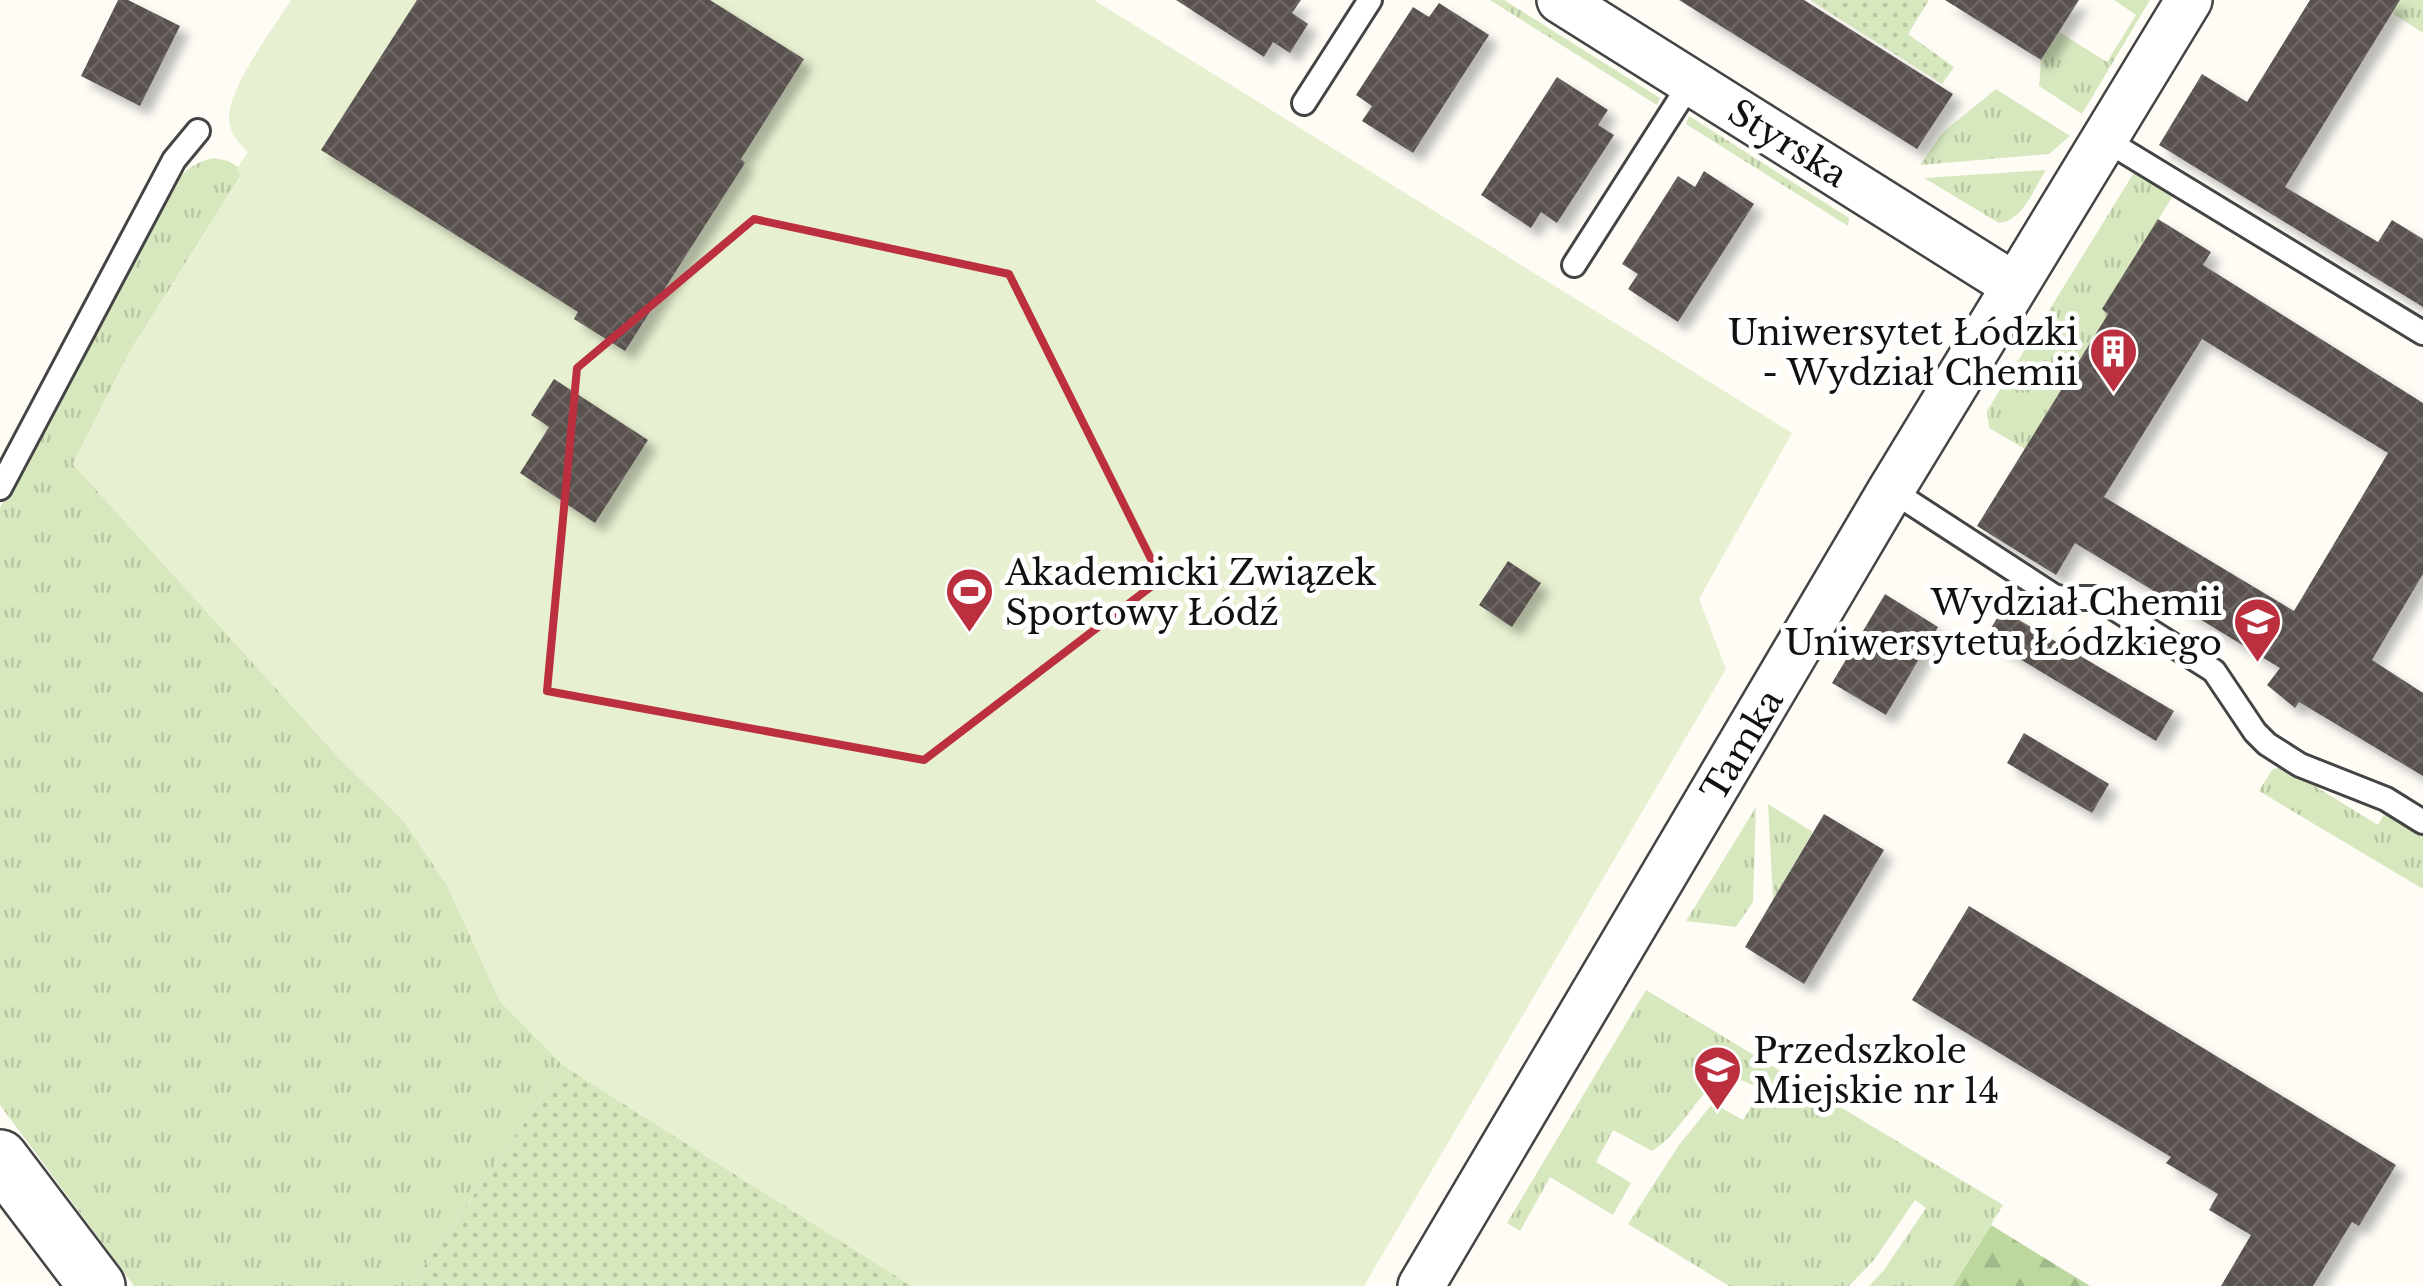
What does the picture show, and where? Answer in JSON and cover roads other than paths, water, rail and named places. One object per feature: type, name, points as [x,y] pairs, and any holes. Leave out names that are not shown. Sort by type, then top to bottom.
[{"type":"street","name":"Styrska","points":[[1560,0],[2015,286]]},
{"type":"street","name":"Tamka","points":[[1421,1286],[1891,490],[2190,0]]},
{"type":"street","points":[[0,1158],[97,1286]]},
{"type":"lane","points":[[1304,103],[1370,0]]},
{"type":"lane","points":[[1574,265],[1690,82]]},
{"type":"lane","points":[[0,488],[174,160],[198,131]]},
{"type":"lane","points":[[2104,140],[2423,333]]},
{"type":"lane","points":[[1891,490],[2054,596],[2098,598],[2214,671],[2267,744],[2300,765],[2386,799],[2423,822]]},
{"type":"place","name":"Uniwersytet Łódzki - Wydział Chemii","points":[[2113,394]]},
{"type":"place","name":"Akademicki Związek Sportowy Łódź","points":[[970,634]]},
{"type":"place","name":"Wydział Chemii Uniwersytetu Łódzkiego","points":[[2257,664]]},
{"type":"place","name":"Przedszkole Miejskie nr 14","points":[[1718,1112]]}]
